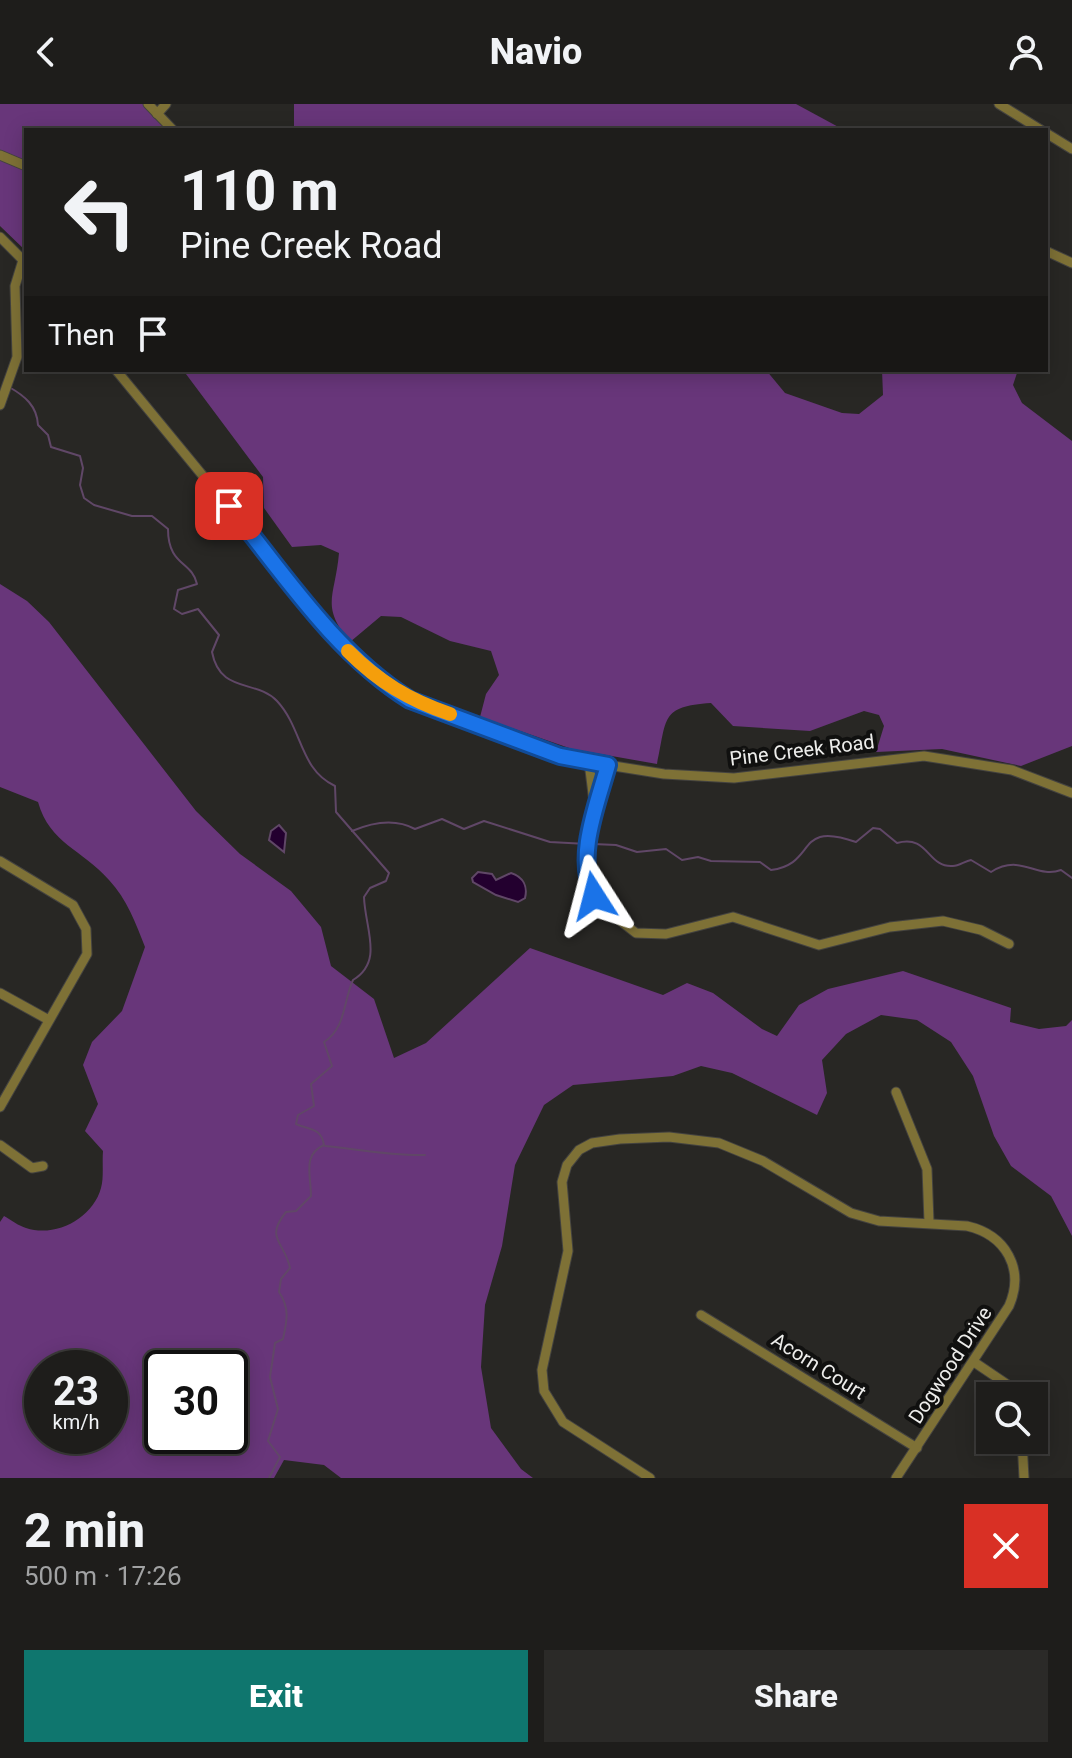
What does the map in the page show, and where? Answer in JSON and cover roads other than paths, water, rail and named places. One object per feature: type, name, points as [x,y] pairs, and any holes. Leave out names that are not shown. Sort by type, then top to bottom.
[{"type":"street","points":[[148,104],[171,128]]},
{"type":"street","points":[[157,114],[166,104]]},
{"type":"street","points":[[999,104],[1038,128]]},
{"type":"street","points":[[1048,134],[1072,149]]},
{"type":"street","points":[[0,155],[24,165]]},
{"type":"street","points":[[0,237],[24,261]]},
{"type":"street","points":[[1048,252],[1072,263]]},
{"type":"street","points":[[0,405],[17,357],[15,286],[24,264]]},
{"type":"street","name":"Pine Creek Road","points":[[118,372],[337,639],[376,677],[410,700],[560,756],[608,765],[734,778],[924,756],[982,763],[1023,773],[1072,793]]},
{"type":"street","points":[[589,762],[595,803],[588,880],[605,909],[636,933],[666,934],[733,917],[819,945],[890,927],[943,921],[981,930],[1009,944]]},
{"type":"street","points":[[595,803],[608,765]]},
{"type":"street","points":[[0,861],[73,905],[89,941],[82,966],[47,1019],[0,1107]]},
{"type":"street","points":[[0,993],[47,1019]]},
{"type":"street","points":[[896,1092],[927,1169],[929,1222]]},
{"type":"street","name":"Dogwood Drive","points":[[650,1478],[563,1422],[544,1391],[542,1370],[568,1251],[561,1198],[563,1174],[579,1150],[607,1140],[651,1138],[719,1143],[763,1161],[851,1213],[879,1221],[967,1226],[993,1235],[1003,1245],[1015,1269],[1014,1294],[1009,1306],[896,1478]]},
{"type":"street","points":[[0,1145],[32,1168],[43,1166]]},
{"type":"street","name":"Acorn Court","points":[[701,1315],[917,1448]]},
{"type":"street","points":[[974,1362],[1004,1382]]},
{"type":"street","points":[[1023,1454],[1024,1478]]},
{"type":"waterway","points":[[9,387],[33,407],[38,425],[48,435],[51,447],[80,456],[83,468],[80,485],[84,498],[94,505],[132,516],[152,516],[168,529],[172,550],[197,584],[178,590],[174,609],[182,614],[198,609],[219,635],[212,652],[223,674],[269,694],[277,701],[314,769],[335,786],[336,812],[389,873],[386,881],[370,888],[364,897],[370,943],[368,964],[353,980],[340,1022],[324,1042],[332,1066],[311,1084],[314,1106],[298,1115],[296,1124],[317,1132],[324,1145],[310,1160],[311,1196],[296,1211],[286,1212],[277,1228],[276,1235],[290,1268],[281,1279],[279,1292],[285,1304],[286,1320],[283,1339],[275,1343],[270,1377],[278,1409],[268,1441],[280,1457],[269,1478]]},
{"type":"waterway","points":[[352,831],[384,822],[400,823],[415,829],[442,819],[464,829],[484,821],[550,842],[587,844]]},
{"type":"waterway","points":[[593,844],[616,845],[637,852],[666,849],[682,860],[698,857],[711,861],[760,862],[771,870],[786,866],[814,840],[823,836],[856,842],[873,828],[880,829],[897,843],[916,843],[944,865],[955,866],[971,860],[991,872],[1020,865],[1052,872],[1061,870],[1072,878]]},
{"type":"waterway","points":[[325,1146],[425,1155]]}]
